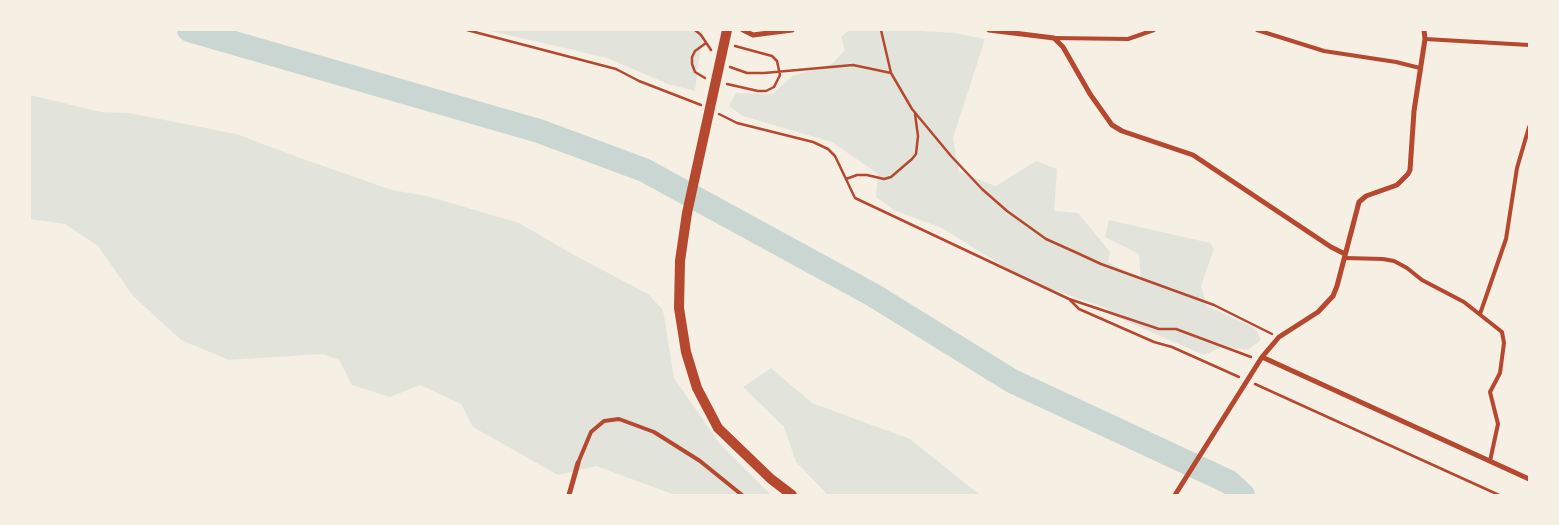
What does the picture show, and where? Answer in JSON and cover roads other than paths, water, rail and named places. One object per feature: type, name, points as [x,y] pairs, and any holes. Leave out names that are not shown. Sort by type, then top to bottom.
[{"type":"main road","points":[[727,30],[687,213],[680,261],[679,308],[686,352],[697,388],[718,428],[771,479],[792,495]]},
{"type":"street","points":[[743,30],[753,35],[792,30]]},
{"type":"street","points":[[988,30],[1054,38],[1063,47],[1090,94],[1112,125],[1122,131],[1193,155],[1345,256]]},
{"type":"street","points":[[1175,495],[1262,357],[1279,337],[1318,312],[1326,304],[1337,286],[1359,202],[1366,196],[1397,185],[1410,170],[1414,111],[1425,39],[1424,30]]},
{"type":"street","points":[[1262,357],[1529,479]]},
{"type":"street","points":[[569,495],[578,463]]},
{"type":"lane","points":[[1054,38],[1128,40],[1154,30]]},
{"type":"lane","points":[[1256,30],[1324,51],[1396,62],[1420,68]]},
{"type":"lane","points":[[1425,39],[1529,45]]},
{"type":"lane","points":[[1480,314],[1506,239],[1517,168],[1529,127]]},
{"type":"lane","points":[[1345,256],[1394,261],[1407,268],[1422,280],[1464,302],[1502,332],[1504,342],[1500,373],[1490,392],[1498,424],[1490,461]]},
{"type":"lane","points":[[578,463],[591,432],[604,421],[619,419],[654,432],[700,461],[742,495]]},
{"type":"waterway","points":[[189,30],[539,131],[644,170],[873,295],[1012,381],[1229,482],[1243,495]]}]
